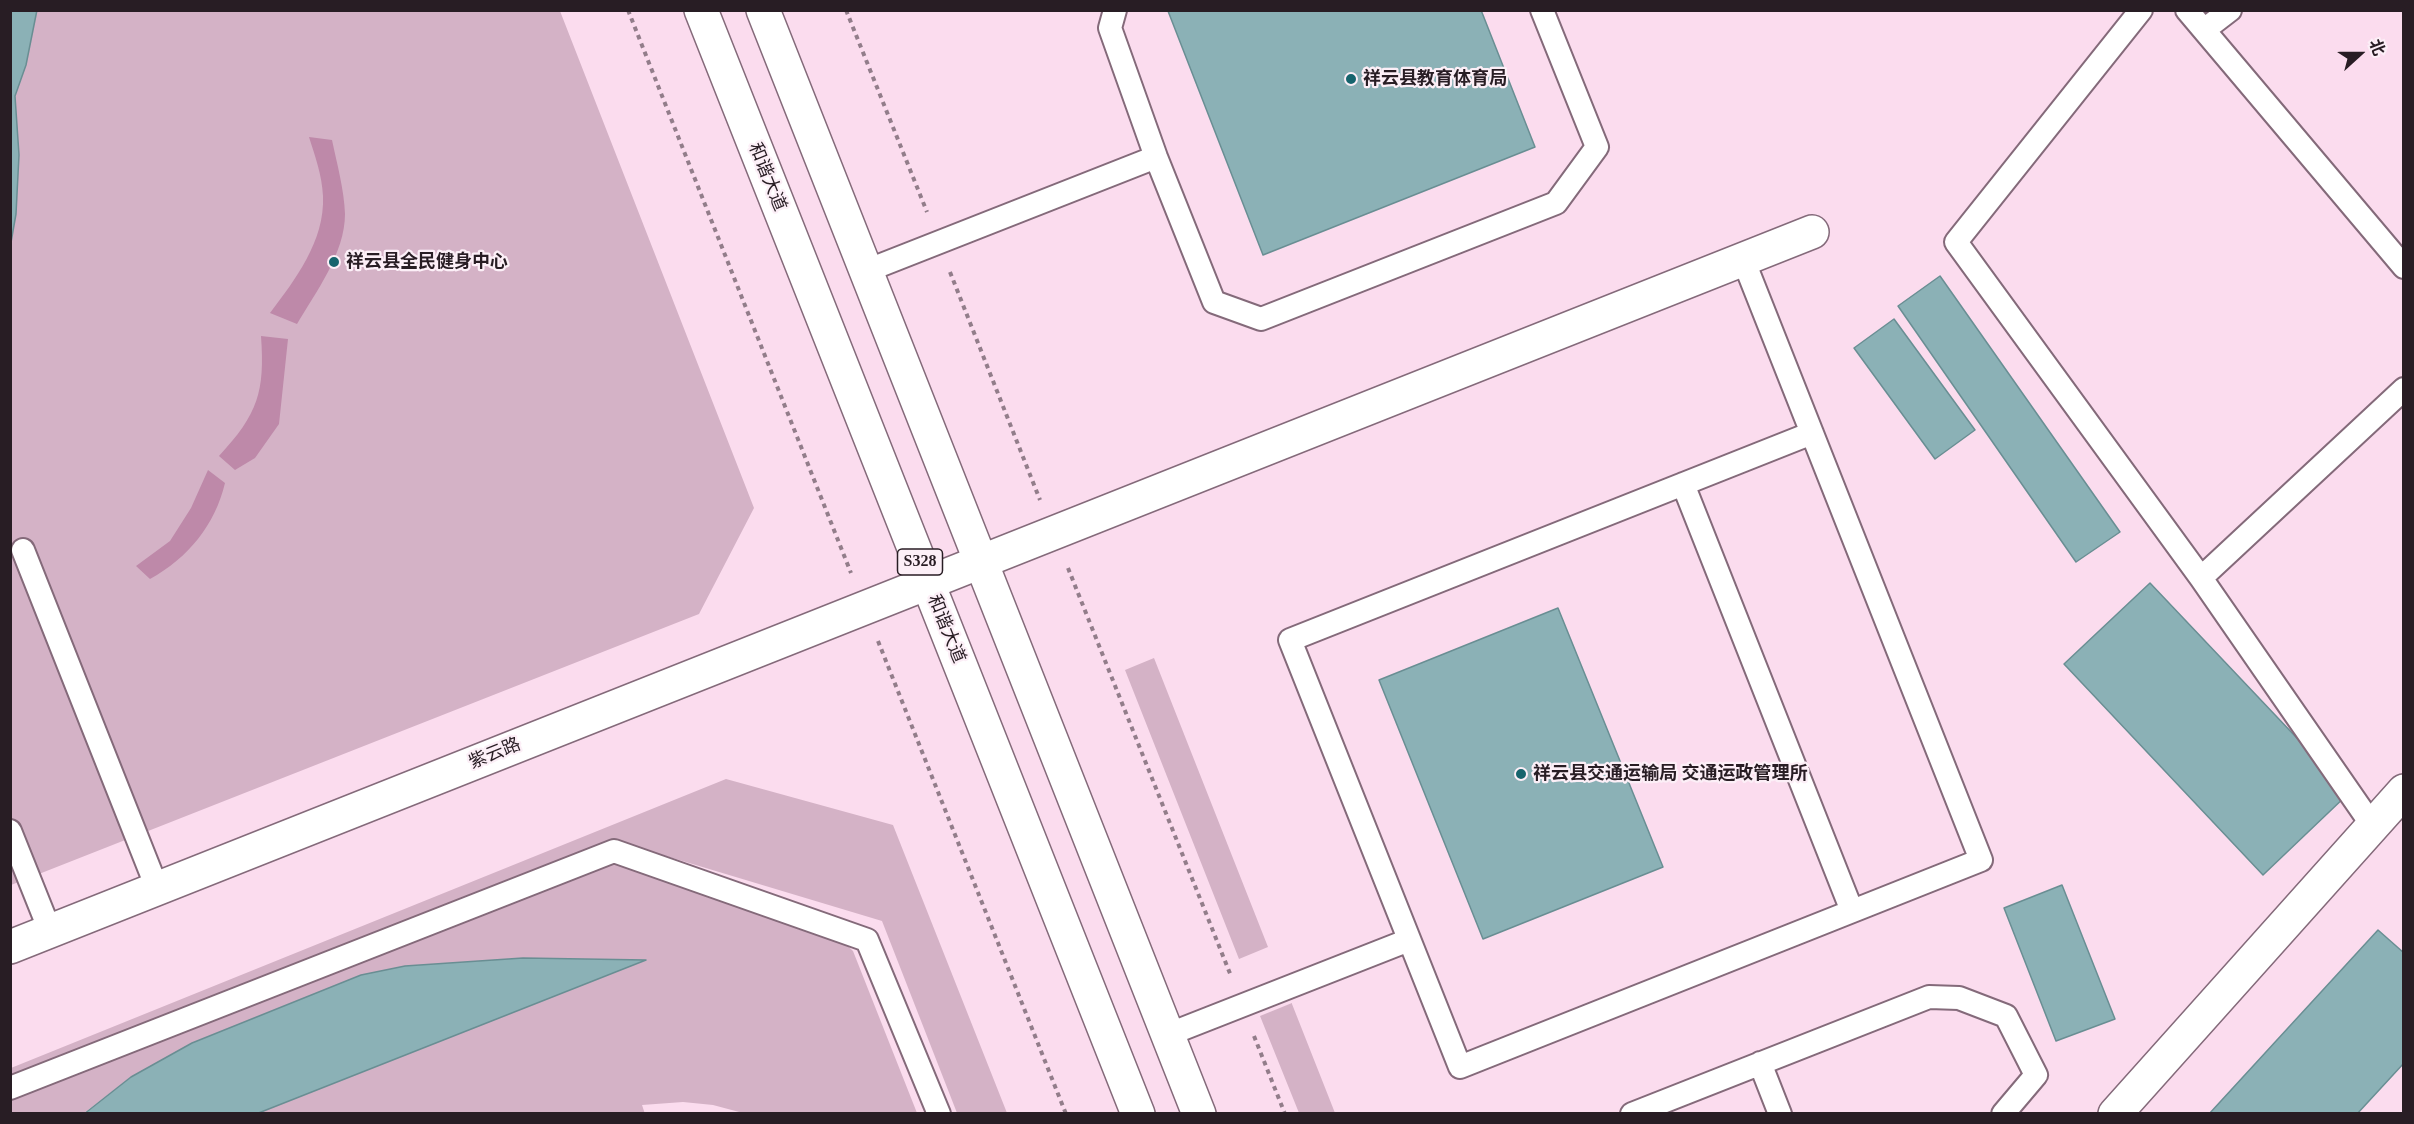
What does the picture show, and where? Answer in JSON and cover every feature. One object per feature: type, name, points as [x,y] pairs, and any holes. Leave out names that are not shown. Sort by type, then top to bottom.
[{"type":"street","name":"和谐大道","points":[[701,10],[1138,1113]]},
{"type":"street","points":[[763,10],[979,562],[1199,1113]]},
{"type":"street","name":"紫云路","points":[[10,946],[1812,232]]},
{"type":"street","points":[[2115,1113],[2403,790]]},
{"type":"lane","points":[[1115,10],[1110,28],[1156,157],[1214,302],[1261,319],[1556,203],[1597,147],[1542,10]]},
{"type":"lane","points":[[2141,10],[1956,242],[2201,578],[2372,825]]},
{"type":"lane","points":[[2187,10],[2403,267]]},
{"type":"lane","points":[[2204,30],[2230,10]]},
{"type":"lane","points":[[866,271],[1156,157]]},
{"type":"lane","points":[[1743,259],[1812,433],[1981,860],[1460,1067],[1290,640],[1812,433]]},
{"type":"lane","points":[[2201,578],[2403,389]]},
{"type":"lane","points":[[1683,484],[1852,911]]},
{"type":"lane","points":[[23,550],[158,888]]},
{"type":"lane","points":[[10,831],[51,931]]},
{"type":"lane","points":[[10,1088],[614,851],[867,940],[939,1113]]},
{"type":"lane","points":[[1167,1035],[1409,940]]},
{"type":"lane","points":[[1632,1113],[1929,997],[1959,998],[2006,1016],[2036,1075],[2003,1113]]},
{"type":"lane","points":[[1760,1063],[1780,1113]]},
{"type":"path","points":[[628,10],[1066,1113]]},
{"type":"shaded area","name":"祥云县全民健身中心","points":[[11,11],[560,11],[754,508],[699,614],[11,885]]},
{"type":"shaded area","points":[[309,137],[332,140],[342,186],[345,214],[344,229],[335,258],[297,324],[270,313],[307,259],[319,229],[323,196],[318,166]]},
{"type":"shaded area","points":[[261,336],[288,339],[279,424],[255,458],[235,470],[219,456],[243,427],[256,401],[262,372]]},
{"type":"shaded area","points":[[208,470],[225,483],[214,513],[198,539],[188,550],[164,571],[150,579],[136,566],[170,541],[191,508]]},
{"type":"shaded area","points":[[1154,658],[1268,947],[1239,959],[1125,670]]},
{"type":"shaded area","points":[[726,779],[893,825],[1007,1113],[957,1113],[882,921],[616,841],[11,1079],[11,1068]]},
{"type":"shaded area","points":[[608,862],[627,863],[838,936],[853,951],[917,1113],[743,1113],[713,1105],[683,1102],[642,1105],[645,1114],[256,1113],[645,960],[523,958],[405,966],[361,975],[131,1077],[84,1113],[11,1114],[11,1095]]},
{"type":"shaded area","points":[[1292,1003],[1335,1113],[1299,1113],[1260,1016]]},
{"type":"building","points":[[10,10],[37,10],[26,65],[15,96],[19,155],[16,214],[10,248]]},
{"type":"building","name":"祥云县教育体育局","points":[[1481,10],[1535,147],[1263,255],[1168,11]]},
{"type":"building","points":[[1940,276],[2120,532],[2076,562],[1898,306]]},
{"type":"building","points":[[1894,319],[1975,430],[1935,459],[1854,348]]},
{"type":"building","points":[[2150,583],[2349,793],[2263,875],[2064,664]]},
{"type":"building","name":"祥云县交通运输局 交通运政管理所","points":[[1558,608],[1663,867],[1483,939],[1379,680]]},
{"type":"building","points":[[2062,885],[2115,1019],[2056,1041],[2004,908]]},
{"type":"building","points":[[2378,930],[2404,953],[2404,1063],[2357,1114],[2209,1114]]},
{"type":"building","points":[[523,958],[646,960],[256,1114],[84,1114],[131,1077],[192,1043],[361,975],[405,966]]},
{"type":"place","name":"祥云县教育体育局","points":[[1351,79]]},
{"type":"place","name":"祥云县全民健身中心","points":[[334,262]]},
{"type":"place","name":"祥云县交通运输局 交通运政管理所","points":[[1521,774]]}]
